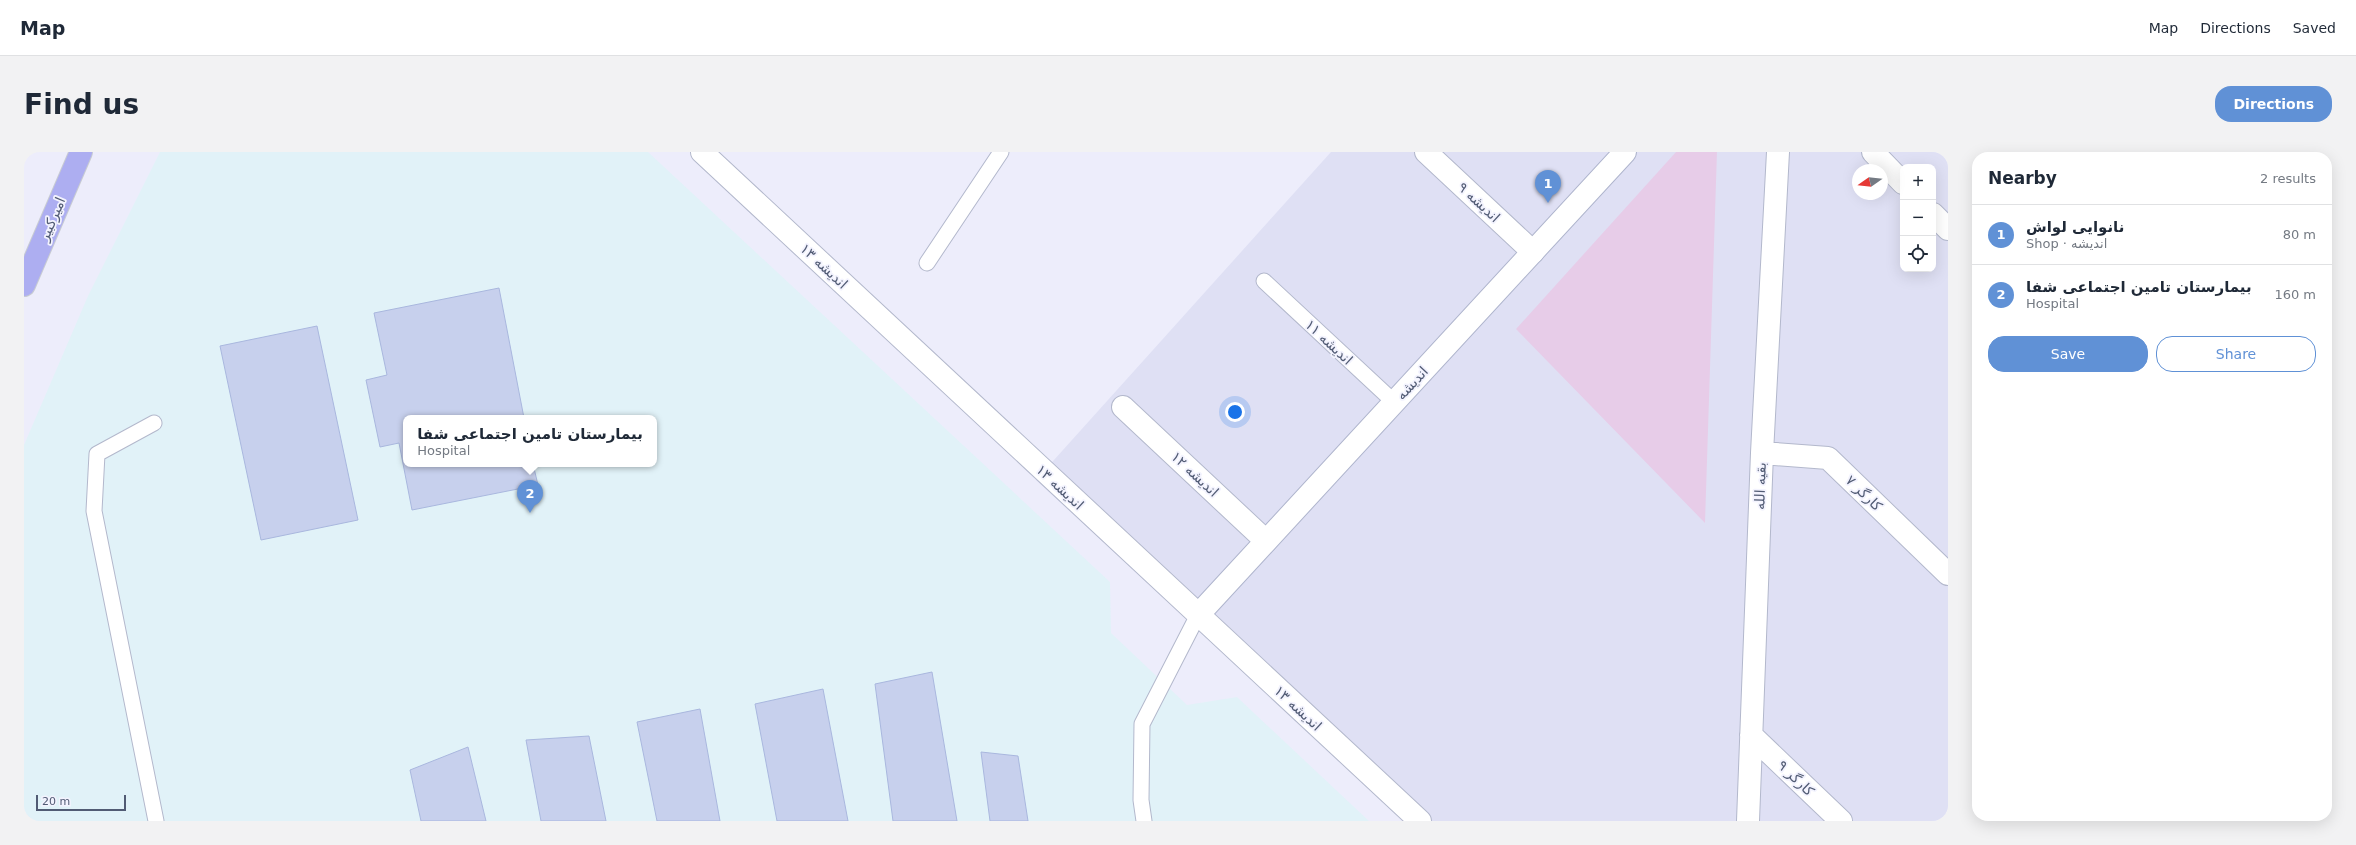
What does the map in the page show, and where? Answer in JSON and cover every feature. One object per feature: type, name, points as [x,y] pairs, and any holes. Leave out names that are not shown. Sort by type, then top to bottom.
[{"type":"main road","name":"امیرکبیر","points":[[24,285],[81,152]]},
{"type":"street","name":"اندیشه ۱۳","points":[[702,152],[1420,821]]},
{"type":"street","name":"اندیشه ۹","points":[[1426,152],[1533,252]]},
{"type":"street","name":"اندیشه","points":[[1198,615],[1625,152]]},
{"type":"street","name":"بقیه الله","points":[[1748,821],[1762,453],[1778,152]]},
{"type":"street","points":[[1873,152],[1900,180]]},
{"type":"street","points":[[1936,217],[1948,229]]},
{"type":"street","name":"اندیشه ۱۲","points":[[1123,407],[1266,541]]},
{"type":"street","name":"کارگر ۷","points":[[1762,453],[1828,458],[1948,574]]},
{"type":"street","name":"کارگر ۹","points":[[1751,735],[1841,821]]},
{"type":"lane","points":[[927,263],[1001,152]]},
{"type":"lane","name":"اندیشه ۱۱","points":[[1264,281],[1394,402]]},
{"type":"lane","points":[[154,423],[97,454],[94,511],[156,821]]},
{"type":"lane","points":[[1144,821],[1141,800],[1142,724],[1198,615]]},
{"type":"shaded area","points":[[160,152],[648,152],[1110,582],[1111,633],[1187,705],[1237,697],[1369,821],[24,821],[24,445],[88,296]]},
{"type":"shaded area","points":[[1331,152],[1948,152],[1948,821],[1405,821],[1036,480]]},
{"type":"shaded area","points":[[1676,152],[1717,152],[1705,523],[1516,329]]},
{"type":"building","points":[[499,288],[523,415],[403,415],[403,464],[399,443],[380,447],[366,380],[387,375],[374,313]]},
{"type":"building","points":[[317,326],[358,520],[261,540],[220,346]]},
{"type":"building","points":[[404,467],[534,467],[538,485],[412,510]]},
{"type":"building","points":[[932,672],[957,821],[893,821],[875,684]]},
{"type":"building","points":[[823,689],[848,821],[777,821],[755,704]]},
{"type":"building","points":[[700,709],[720,821],[657,821],[637,722]]},
{"type":"building","points":[[589,736],[606,821],[541,821],[526,740]]},
{"type":"building","points":[[468,747],[486,821],[421,821],[410,770]]},
{"type":"building","points":[[981,752],[1018,756],[1028,821],[990,821]]},
{"type":"place","name":"نانوایی لواش","points":[[1548,203]]},
{"type":"place","name":"بیمارستان تامین اجتماعی شفا","points":[[530,513]]}]
